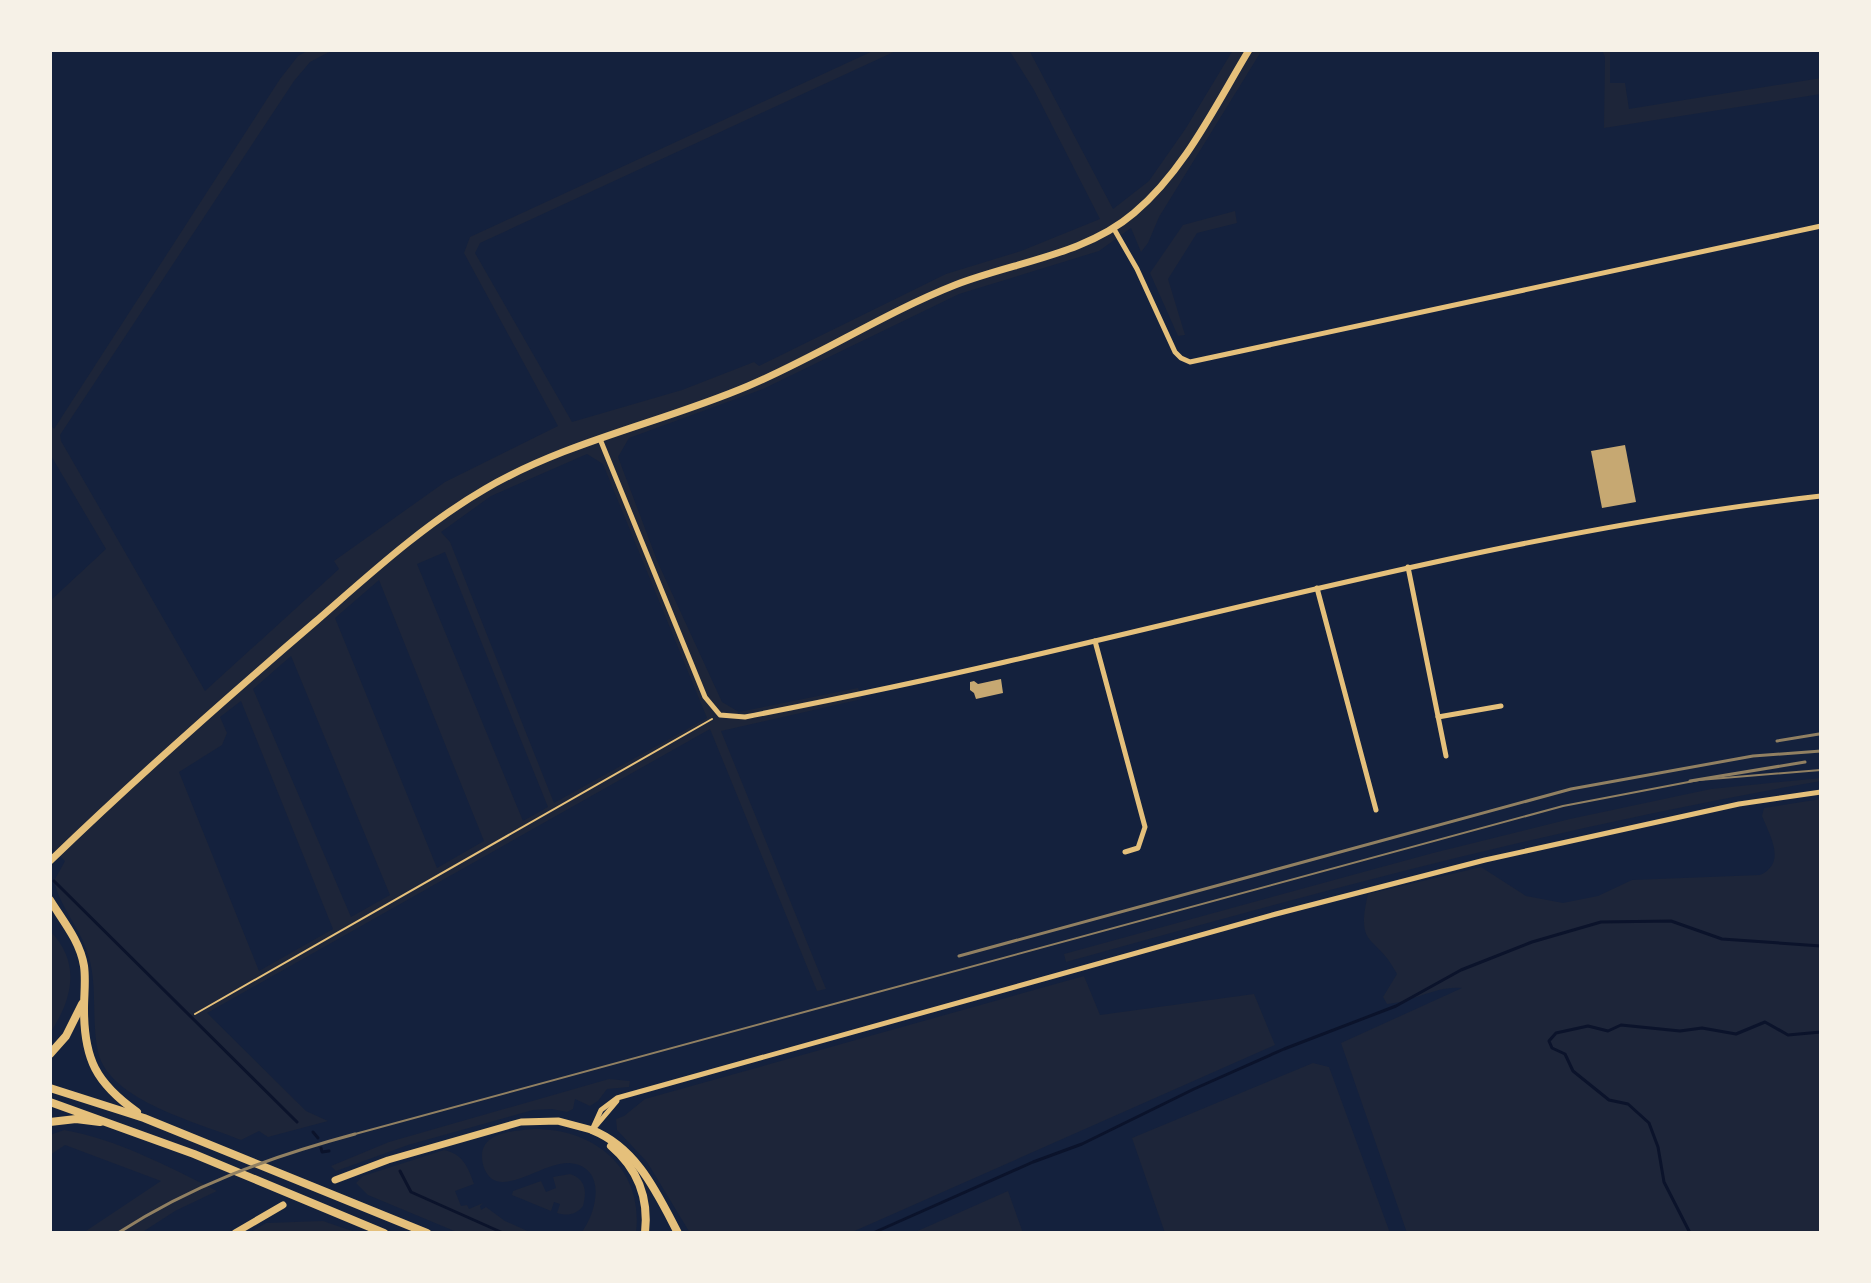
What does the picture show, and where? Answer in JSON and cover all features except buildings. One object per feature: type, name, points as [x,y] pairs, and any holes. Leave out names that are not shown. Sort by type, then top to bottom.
[{"type":"highway","points":[[50,900],[79,948],[84,963],[85,1036],[94,1070],[112,1094],[144,1118]]},
{"type":"highway","points":[[50,912],[69,930]]},
{"type":"highway","points":[[50,1054],[66,1036],[84,1000]]},
{"type":"highway","points":[[50,1088],[144,1118],[217,1146],[427,1233]]},
{"type":"highway","points":[[50,1102],[194,1154],[384,1233]]},
{"type":"highway","points":[[50,1122],[76,1119],[116,1124]]},
{"type":"highway","points":[[592,1130],[623,1157],[639,1182],[645,1201],[645,1233]]},
{"type":"highway","points":[[592,1130],[610,1138],[633,1159],[652,1184],[678,1233]]},
{"type":"main road","points":[[50,861],[187,731],[423,530],[472,497],[510,475],[600,439],[747,387],[944,289],[1001,268],[1068,249],[1114,229],[1171,176],[1249,50]]},
{"type":"main road","points":[[335,1180],[388,1160],[521,1122],[558,1121],[592,1130]]},
{"type":"main road","points":[[235,1233],[283,1205]]},
{"type":"street","points":[[1114,229],[1137,269],[1175,352],[1190,362],[1821,226]]},
{"type":"street","points":[[600,439],[705,697],[720,715],[745,717],[1095,641],[1408,567],[1598,529],[1821,496]]},
{"type":"street","points":[[1408,567],[1446,756]]},
{"type":"street","points":[[1317,588],[1376,810]]},
{"type":"street","points":[[1095,641],[1145,827],[1138,848],[1125,852]]},
{"type":"street","points":[[1438,717],[1501,706]]},
{"type":"street","points":[[592,1130],[607,1104],[632,1093],[1261,918],[1485,860],[1739,804],[1821,792]]},
{"type":"path","points":[[195,1014],[720,715]]},
{"type":"shaded area","points":[[309,50],[333,50],[310,62],[294,81],[60,435],[205,691],[339,569],[334,561],[445,482],[558,426],[464,253],[470,237],[875,50],[898,50],[480,243],[475,253],[572,422],[682,390],[754,362],[759,366],[946,274],[1021,251],[1100,219],[1034,90],[1009,50],[1029,50],[1113,209],[1149,181],[1186,128],[1233,50],[1262,50],[1159,217],[1141,252],[1131,228],[1099,251],[959,294],[763,389],[629,438],[618,457],[658,563],[722,702],[739,712],[858,688],[862,699],[721,731],[826,989],[817,991],[710,729],[207,1013],[306,1111],[328,1121],[268,1137],[259,1131],[241,1140],[181,1118],[137,1097],[119,1084],[106,1069],[98,1052],[91,966],[54,881],[65,861],[50,846],[50,601],[106,549],[50,454],[50,424],[54,429],[280,79],[298,56]],"holes":[[[587,454],[603,464],[707,718],[554,803],[450,542],[441,532],[491,496]],[[445,552],[548,807],[523,821],[417,564]],[[379,580],[484,841],[437,868],[335,618]],[[291,656],[390,895],[351,917],[253,689]],[[241,701],[333,929],[259,971],[179,772],[222,745],[227,733],[220,717]]]},
{"type":"shaded area","points":[[1602,50],[1610,50],[1610,83],[1625,83],[1629,109],[1821,78],[1821,94],[1604,128],[1605,57]]},
{"type":"shaded area","points":[[1235,211],[1237,223],[1197,233],[1168,279],[1185,335],[1178,336],[1150,273],[1183,225]]},
{"type":"shaded area","points":[[1821,778],[1821,781],[1630,818],[1441,862],[1066,962],[1064,954],[1433,853],[1570,819],[1711,789]]},
{"type":"shaded area","points":[[1821,799],[1821,1233],[1407,1233],[1341,1043],[1462,988],[1443,989],[1387,1004],[1383,997],[1397,974],[1366,933],[1364,924],[1368,894],[1481,867],[1526,896],[1563,903],[1598,896],[1632,880],[1760,875],[1773,864],[1775,856],[1762,816],[1764,808]]},
{"type":"shaded area","points":[[50,931],[66,955],[70,981],[64,1007],[50,1033]]},
{"type":"shaded area","points":[[1084,976],[1100,1015],[1254,994],[1275,1045],[850,1233],[690,1233],[647,1162],[617,1130],[616,1119],[645,1099]]},
{"type":"shaded area","points":[[1313,1063],[1329,1067],[1390,1233],[1165,1233],[1132,1138]]},
{"type":"shaded area","points":[[609,1079],[630,1081],[629,1087],[607,1089],[590,1106],[575,1099],[573,1109],[567,1112],[533,1110],[408,1145],[336,1171],[331,1166],[389,1142]]},
{"type":"shaded area","points":[[533,1129],[576,1136],[595,1144],[610,1156],[623,1171],[632,1189],[636,1233],[581,1233],[591,1214],[596,1192],[590,1172],[581,1166],[560,1164],[500,1182],[490,1177],[482,1159],[487,1142],[500,1134]]},
{"type":"shaded area","points":[[64,1130],[123,1147],[217,1191],[175,1211],[141,1233],[83,1233],[161,1181],[65,1145],[50,1155],[50,1135]]},
{"type":"shaded area","points":[[444,1150],[464,1162],[474,1184],[455,1191],[461,1206],[467,1205],[469,1209],[483,1203],[481,1210],[486,1207],[505,1221],[532,1233],[459,1233],[368,1195],[356,1183],[363,1176]]},
{"type":"shaded area","points":[[570,1174],[579,1179],[585,1191],[583,1206],[574,1213],[557,1213],[560,1204],[554,1202],[551,1211],[512,1195],[513,1191],[541,1181],[546,1192],[556,1188],[553,1177]]},
{"type":"shaded area","points":[[1008,1191],[1023,1233],[913,1233]]},
{"type":"shaded area","points":[[323,1221],[358,1233],[249,1233],[266,1223]]},
{"type":"waterway","points":[[54,881],[297,1122]]},
{"type":"waterway","points":[[873,1233],[1033,1162],[1082,1144],[1284,1049],[1396,1006],[1461,970],[1532,942],[1601,922],[1671,921],[1722,939],[1821,946]]},
{"type":"waterway","points":[[1690,1233],[1664,1182],[1658,1147],[1649,1123],[1628,1104],[1609,1100],[1573,1071],[1565,1054],[1552,1048],[1549,1041],[1556,1033],[1588,1026],[1608,1031],[1621,1025],[1680,1031],[1702,1028],[1736,1034],[1765,1022],[1788,1035],[1821,1032]]},
{"type":"waterway","points":[[313,1132],[318,1138]]},
{"type":"waterway","points":[[321,1148],[322,1152],[329,1151]]},
{"type":"waterway","points":[[400,1171],[411,1192],[503,1233]]},
{"type":"tram line","points":[[355,1134],[1563,806],[1699,780],[1821,770]]},
{"type":"railway","points":[[1777,741],[1819,734]]},
{"type":"railway","points":[[959,956],[1571,789],[1753,756],[1821,751]]},
{"type":"railway","points":[[1690,781],[1805,762]]},
{"type":"railway","points":[[118,1233],[174,1201],[232,1174],[355,1134]]}]
